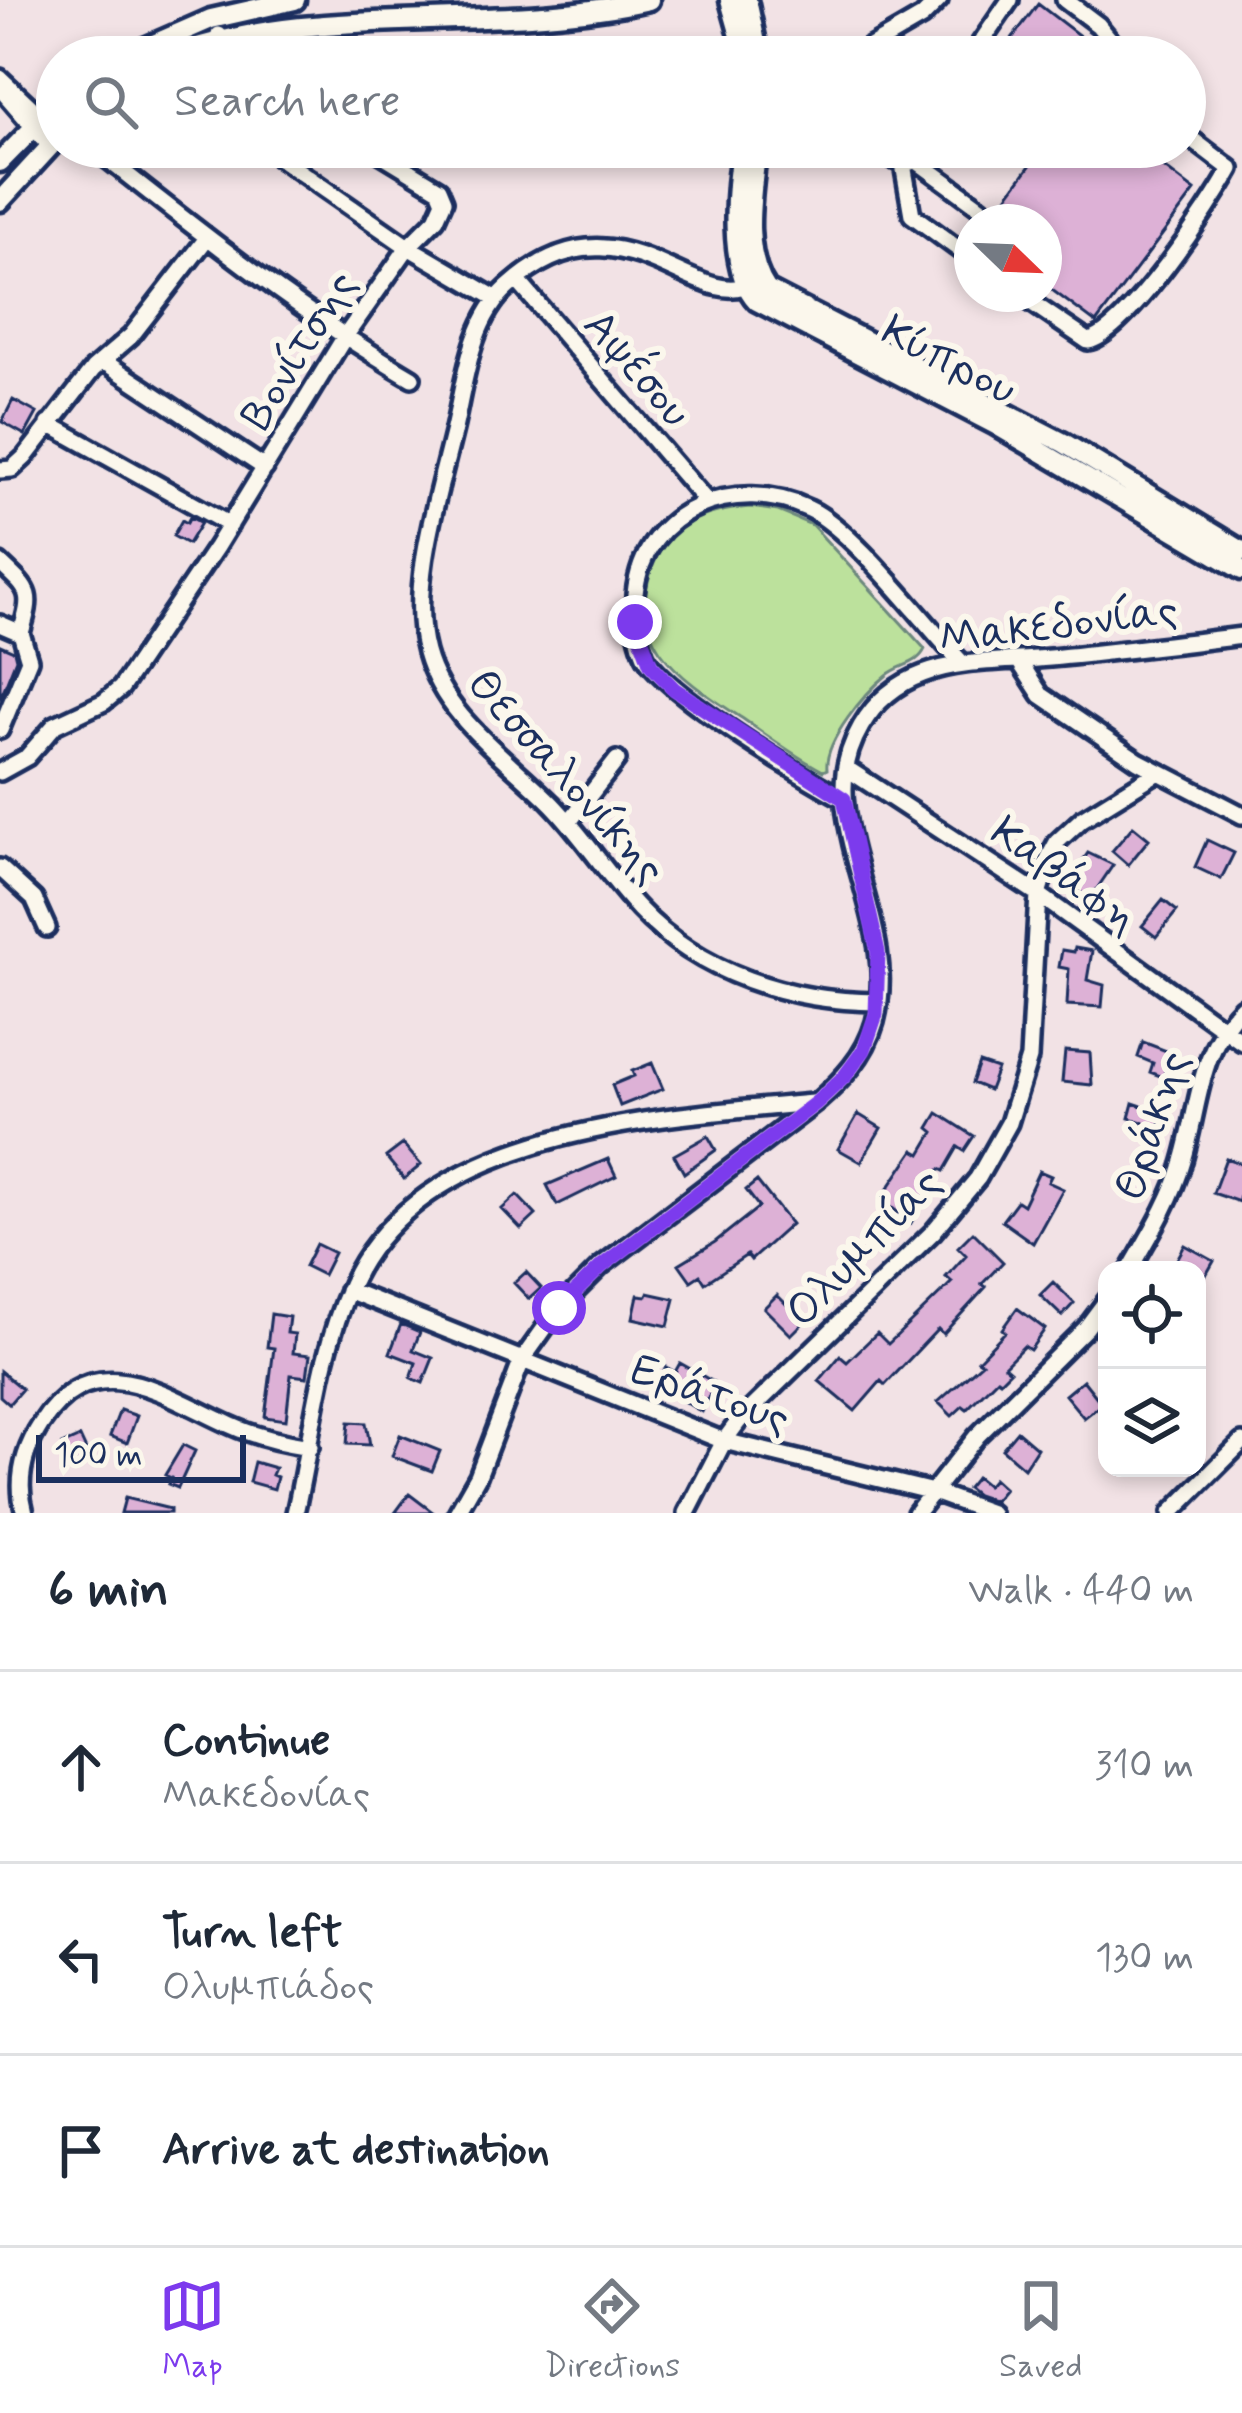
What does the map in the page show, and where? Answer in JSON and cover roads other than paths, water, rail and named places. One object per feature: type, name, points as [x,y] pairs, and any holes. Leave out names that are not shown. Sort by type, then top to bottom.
[{"type":"main road","points":[[167,36],[264,2],[295,0]]},
{"type":"main road","points":[[219,35],[311,15],[537,14],[649,0]]},
{"type":"main road","points":[[730,0],[745,36]]},
{"type":"main road","points":[[747,0],[752,36]]},
{"type":"main road","points":[[0,163],[36,138]]},
{"type":"main road","points":[[0,201],[36,148]]},
{"type":"main road","points":[[741,168],[736,233],[753,283]]},
{"type":"main road","points":[[753,283],[750,212],[755,168]]},
{"type":"main road","name":"Κύπρου","points":[[753,283],[1064,442],[1242,551]]},
{"type":"main road","name":"Κύπρου","points":[[753,283],[757,301],[773,311],[1037,447],[1242,570]]},
{"type":"street","points":[[889,36],[922,17],[939,0]]},
{"type":"street","points":[[985,36],[1010,0]]},
{"type":"street","points":[[1065,0],[1107,36]]},
{"type":"street","points":[[0,77],[36,114]]},
{"type":"street","points":[[0,88],[36,117]]},
{"type":"street","points":[[1045,312],[1088,341],[1099,339],[1128,316],[1231,169],[1206,150]]},
{"type":"street","points":[[119,168],[344,338],[412,378]]},
{"type":"street","points":[[294,168],[408,247],[497,299]]},
{"type":"street","name":"Βονίτσης","points":[[0,772],[27,757],[55,724],[113,697],[216,548],[344,338],[408,247],[441,211],[443,196],[436,187],[405,168]]},
{"type":"street","points":[[915,168],[912,215],[954,246]]},
{"type":"street","points":[[929,168],[976,204]]},
{"type":"street","points":[[0,470],[17,465],[103,361],[131,335],[207,238]]},
{"type":"street","name":"Θεσσαλονίκης","points":[[753,283],[722,288],[640,254],[595,247],[556,255],[497,299],[471,356],[436,506],[425,573],[423,638],[435,679],[452,704],[568,822],[648,918],[708,961],[778,990],[878,1003]]},
{"type":"street","name":"Αψέσου","points":[[517,280],[707,502]]},
{"type":"street","points":[[103,361],[265,468]]},
{"type":"street","points":[[50,424],[230,525]]},
{"type":"street","points":[[844,799],[674,689],[645,656],[635,610],[643,559],[668,525],[707,502],[738,496],[770,496],[817,513],[847,537],[962,664]]},
{"type":"street","points":[[0,563],[28,592],[29,604],[21,633],[29,660],[0,730]]},
{"type":"street","points":[[0,624],[21,633]]},
{"type":"street","name":"Μακεδονίας","points":[[458,1513],[478,1476],[521,1360],[549,1320],[590,1276],[816,1103],[864,1050],[878,1003],[877,936],[844,799],[846,768],[862,723],[885,694],[918,676],[962,664],[1242,635]]},
{"type":"street","points":[[1019,661],[1041,695],[1158,772],[1242,814]]},
{"type":"street","points":[[568,822],[616,760]]},
{"type":"street","name":"Καβάφη","points":[[846,768],[1038,894],[1242,1042]]},
{"type":"street","name":"Ολυμπίας","points":[[687,1513],[724,1441],[766,1393],[956,1208],[995,1150],[1009,1124],[1030,1058],[1038,894],[1050,855],[1066,832],[1158,772]]},
{"type":"street","points":[[0,868],[34,899],[47,928]]},
{"type":"street","name":"Θράκης","points":[[1135,1261],[1161,1217],[1183,1164],[1204,1068],[1221,1028],[1242,1006]]},
{"type":"street","points":[[295,1513],[322,1366],[348,1290],[393,1222],[432,1190],[521,1148],[654,1120],[816,1103]]},
{"type":"street","name":"Εράτους","points":[[348,1290],[724,1441],[933,1492],[991,1513]]},
{"type":"street","points":[[916,1513],[976,1436],[1098,1312]]},
{"type":"street","points":[[25,1513],[21,1472],[37,1430],[63,1399],[93,1383],[126,1381],[148,1386],[249,1433],[310,1447]]},
{"type":"street","points":[[1171,1513],[1242,1442]]}]
